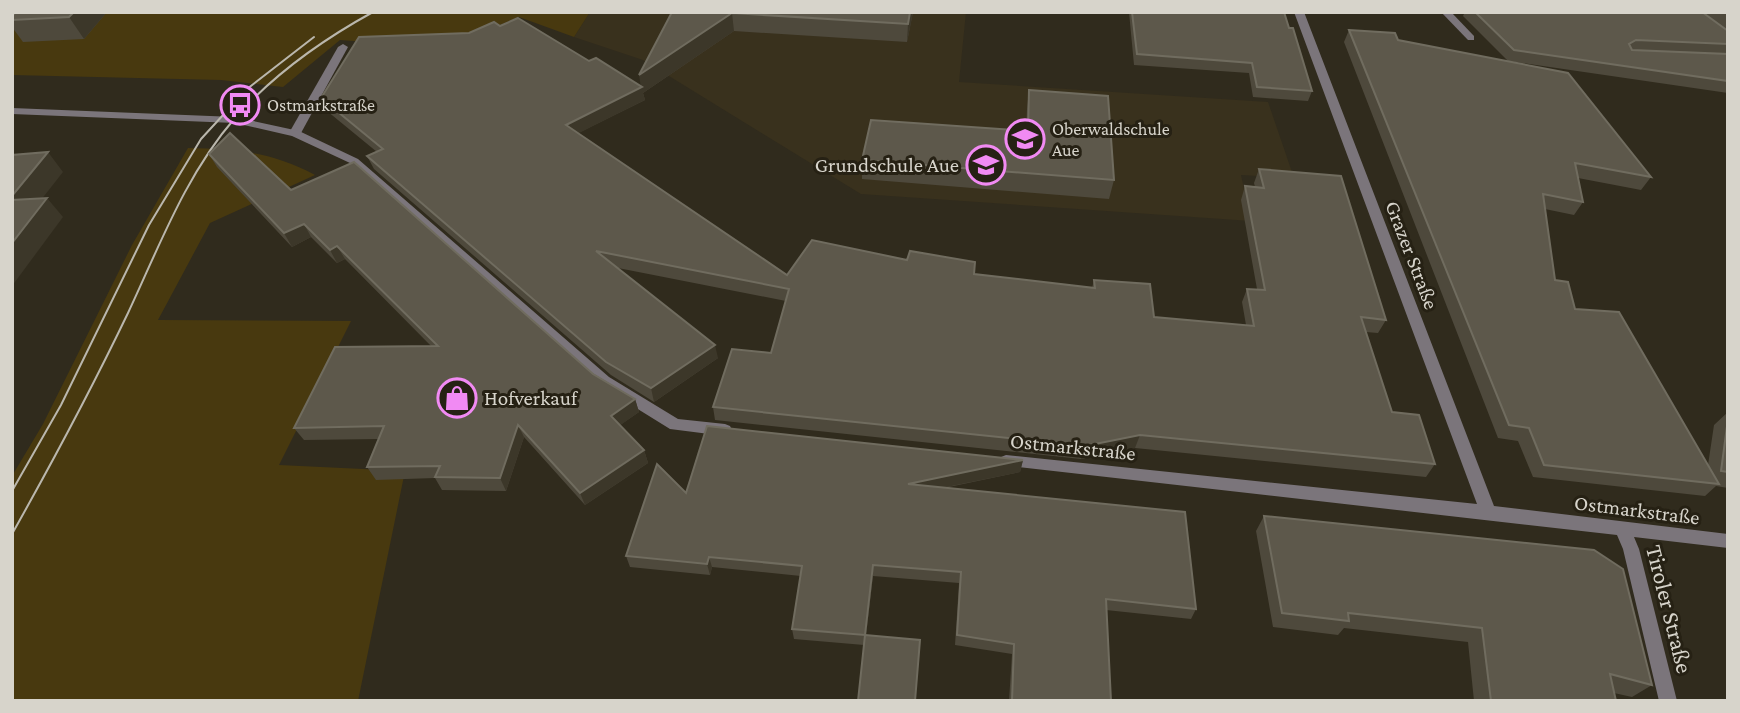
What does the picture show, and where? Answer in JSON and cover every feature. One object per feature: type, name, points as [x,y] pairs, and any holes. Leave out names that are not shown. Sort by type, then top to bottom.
[{"type":"street","name":"Grazer Straße","points":[[1299,12],[1488,512]]},
{"type":"street","points":[[1446,12],[1471,38]]},
{"type":"street","points":[[295,133],[343,47]]},
{"type":"street","points":[[12,111],[197,116],[234,120],[295,133],[354,161],[604,381],[675,425],[744,433]]},
{"type":"street","name":"Ostmarkstraße","points":[[994,459],[1488,512],[1728,541]]},
{"type":"street","name":"Tiroler Straße","points":[[1623,530],[1631,549],[1668,701]]},
{"type":"shaded area","points":[[12,12],[590,12],[574,37],[519,17],[444,48],[340,40],[283,87],[221,80],[12,75]]},
{"type":"shaded area","name":"Oberwaldschule Aue","points":[[590,12],[966,12],[959,82],[1268,102],[1294,178],[1241,175],[1251,221],[861,194],[643,60],[574,37]]},
{"type":"shaded area","points":[[188,148],[253,153],[283,161],[315,175],[210,223],[158,320],[351,321],[279,465],[405,471],[358,701],[12,701],[12,476],[43,424],[132,245]]},
{"type":"building","points":[[16,12],[74,12],[69,17],[12,20]]},
{"type":"building","points":[[672,12],[910,12],[908,24],[732,13],[639,75]]},
{"type":"building","points":[[1132,12],[1284,12],[1289,28],[1293,28],[1312,91],[1257,87],[1252,63],[1137,54]]},
{"type":"building","points":[[1475,12],[1702,12],[1728,31],[1728,44],[1636,40],[1629,44],[1632,50],[1728,54],[1728,81],[1514,50]]},
{"type":"building","points":[[518,18],[589,61],[596,58],[642,87],[566,125],[787,275],[812,240],[907,260],[910,251],[975,262],[974,274],[1095,288],[1094,280],[1150,284],[1154,317],[1254,326],[1247,289],[1265,290],[1245,186],[1264,188],[1259,169],[1341,176],[1386,320],[1361,317],[1392,412],[1419,415],[1435,464],[1140,435],[1085,446],[713,407],[732,349],[771,353],[789,289],[596,251],[715,345],[651,388],[606,362],[367,156],[383,149],[321,98],[359,37],[469,33],[494,22],[500,26]]},
{"type":"building","points":[[1349,30],[1395,33],[1398,40],[1568,73],[1651,177],[1575,163],[1583,202],[1543,194],[1555,280],[1568,282],[1575,309],[1619,312],[1719,484],[1544,465],[1529,428],[1509,425]]},
{"type":"building","name":"Grundschule Aue","points":[[1029,90],[1108,96],[1114,180],[862,160],[871,120],[1028,131]]},
{"type":"building","points":[[230,133],[291,190],[354,162],[593,374],[635,399],[611,416],[644,450],[580,493],[518,425],[500,478],[435,477],[440,466],[367,467],[384,426],[294,428],[335,347],[438,346],[337,246],[330,250],[304,224],[284,233],[209,154]]},
{"type":"building","points":[[48,152],[12,196],[12,155]]},
{"type":"building","points":[[47,198],[12,243],[12,200]]},
{"type":"building","points":[[1728,419],[1728,472],[1721,471]]},
{"type":"building","points":[[707,426],[1023,460],[908,484],[1185,512],[1196,609],[1106,599],[1111,701],[1012,701],[1014,644],[957,635],[961,572],[873,565],[865,635],[792,629],[802,566],[709,557],[707,564],[626,556],[657,464],[686,493]]},
{"type":"building","points":[[1264,516],[1594,550],[1623,569],[1652,685],[1610,674],[1616,701],[1491,701],[1482,628],[1348,613],[1349,621],[1282,613]]},
{"type":"building","points":[[865,635],[920,640],[915,701],[858,701]]},
{"type":"tram line","points":[[12,534],[100,369],[175,212],[202,163],[235,118],[266,87],[317,46],[373,12]]},
{"type":"tram line","points":[[12,491],[61,405],[149,225],[201,139],[247,89],[314,37]]},
{"type":"place","name":"Ostmarkstraße","points":[[240,105]]},
{"type":"place","name":"Oberwaldschule Aue","points":[[1025,139]]},
{"type":"place","name":"Grundschule Aue","points":[[986,165]]},
{"type":"place","name":"Hofverkauf","points":[[457,398]]}]
